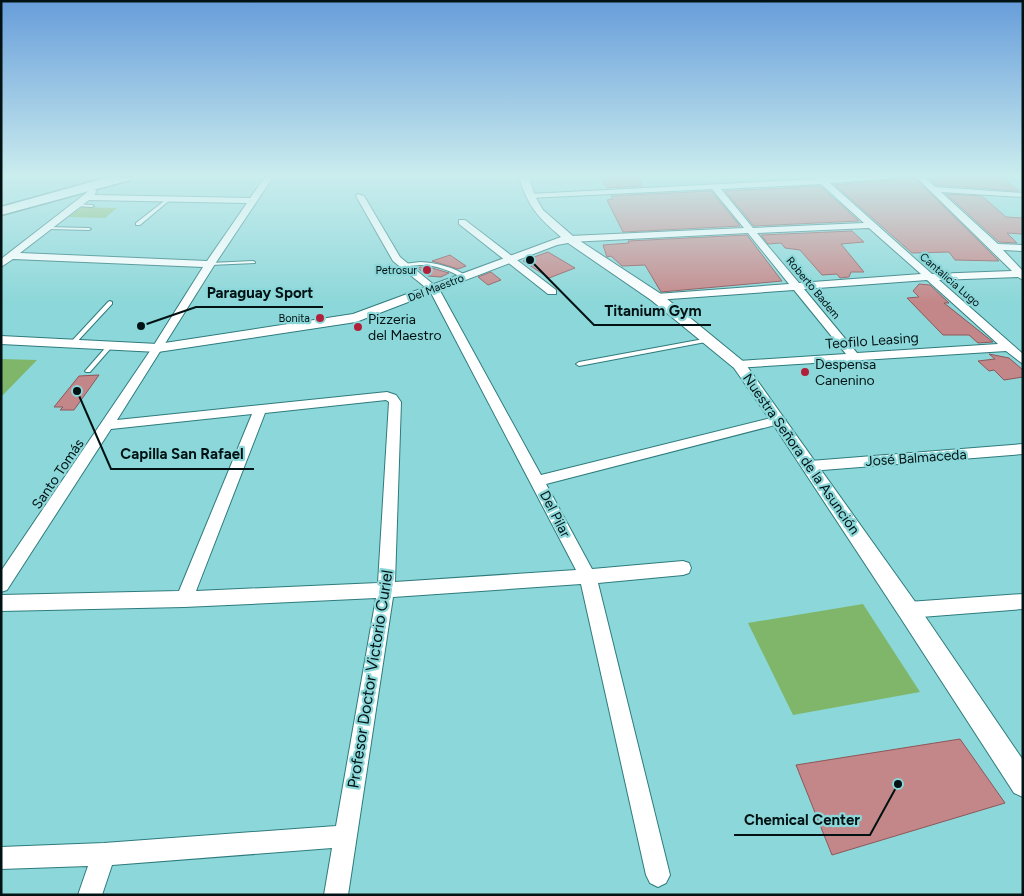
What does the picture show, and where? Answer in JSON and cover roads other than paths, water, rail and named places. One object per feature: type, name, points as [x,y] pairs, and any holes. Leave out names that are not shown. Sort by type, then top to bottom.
[{"type":"street","points":[[1,264],[59,219]]},
{"type":"street","name":"Santo Tomás","points":[[1,585],[108,425],[210,264],[242,219]]},
{"type":"street","name":"Del Pilar","points":[[372,219],[396,259],[434,289],[538,480],[588,577],[658,875]]},
{"type":"street","name":"Nuestra Señora de la Asunción","points":[[547,219],[570,239],[656,297],[739,365],[780,420],[1023,784]]},
{"type":"street","name":"Roberto Badem","points":[[740,219],[855,358]]},
{"type":"street","name":"Cantalicia Lugo","points":[[863,219],[1023,360]]},
{"type":"street","points":[[965,219],[995,247],[1021,276]]},
{"type":"street","points":[[462,222],[552,292]]},
{"type":"street","name":"Del Maestro","points":[[1,340],[158,348],[356,318],[554,242],[570,239],[870,225]]},
{"type":"street","points":[[995,247],[1023,248]]},
{"type":"street","points":[[12,256],[210,264]]},
{"type":"street","points":[[656,297],[928,278],[1021,276]]},
{"type":"street","name":"Teofilo Leasing","points":[[739,365],[1007,347]]},
{"type":"street","name":"Profesor Doctor Victorio Curiel","points":[[260,410],[386,396],[392,398],[395,402],[386,590],[336,895]]},
{"type":"street","points":[[108,425],[260,410],[184,600]]},
{"type":"street","points":[[538,480],[780,420]]},
{"type":"street","name":"José Balmaceda","points":[[810,466],[1023,449]]},
{"type":"street","points":[[1,603],[184,600],[386,590],[588,577],[683,568]]},
{"type":"street","points":[[908,610],[1023,601]]},
{"type":"street","points":[[1,858],[104,854],[345,836]]},
{"type":"street","points":[[90,895],[104,854]]},
{"type":"lane","points":[[138,224],[144,219]]},
{"type":"lane","points":[[48,228],[89,229]]},
{"type":"lane","points":[[210,264],[253,262]]},
{"type":"lane","points":[[404,264],[430,262],[454,270],[465,277]]},
{"type":"lane","points":[[72,344],[110,303]]},
{"type":"lane","points":[[579,364],[709,340]]},
{"type":"lane","points":[[88,371],[109,347]]},
{"type":"place","name":"Titanium Gym","points":[[530,260]]},
{"type":"place","name":"Petrosur","points":[[427,270]]},
{"type":"place","name":"Bonita","points":[[320,318]]},
{"type":"place","name":"Paraguay Sport","points":[[141,326]]},
{"type":"place","name":"Pizzeria del Maestro","points":[[358,327]]},
{"type":"place","name":"Despensa Canenino","points":[[805,372]]},
{"type":"place","name":"Capilla San Rafael","points":[[77,391]]},
{"type":"place","name":"Chemical Center","points":[[898,784]]}]
